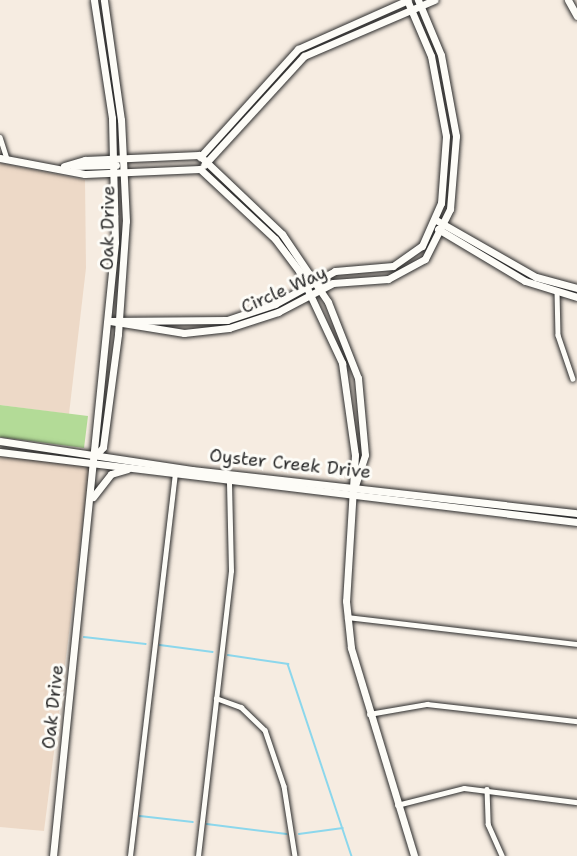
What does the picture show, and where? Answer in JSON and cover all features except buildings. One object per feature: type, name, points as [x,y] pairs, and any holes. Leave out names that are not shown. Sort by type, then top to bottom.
[{"type":"street","name":"Oak Drive","points":[[53,856],[110,321],[114,165],[94,0]]},
{"type":"street","name":"Oak Drive","points":[[97,454],[103,447],[118,322],[124,172],[104,0]]},
{"type":"street","points":[[408,0],[300,47],[199,155],[200,169],[275,239],[308,285],[342,363],[354,427],[356,485],[347,616],[368,714],[414,856]]},
{"type":"street","name":"Circle Way","points":[[118,322],[213,323],[255,312],[335,271],[393,266],[416,252],[434,223],[446,156],[443,108],[408,0]]},
{"type":"street","points":[[200,169],[304,56],[412,9],[419,3],[434,0]]},
{"type":"street","points":[[568,0],[577,16]]},
{"type":"street","name":"Circle Way","points":[[110,321],[214,331],[258,320],[338,282],[376,282],[402,274],[425,259],[445,223],[456,151],[453,107],[441,55],[419,3]]},
{"type":"street","points":[[0,136],[3,158],[64,166],[114,165],[124,172],[200,169]]},
{"type":"street","points":[[64,166],[86,174],[114,165],[123,157],[199,155],[282,234],[321,289],[353,361],[365,421],[362,478],[356,485]]},
{"type":"street","points":[[434,223],[445,223],[528,273],[557,285],[577,288]]},
{"type":"street","points":[[434,223],[442,231],[525,281],[557,294],[577,297]]},
{"type":"street","points":[[525,281],[528,273]]},
{"type":"street","points":[[557,285],[560,346],[573,379]]},
{"type":"street","points":[[354,427],[365,421]]},
{"type":"street","name":"Oyster Creek Drive","points":[[0,441],[229,474],[356,485],[577,513]]},
{"type":"street","name":"Oyster Creek Drive","points":[[0,452],[131,468],[228,484],[354,494],[577,522]]},
{"type":"street","points":[[130,856],[176,467]]},
{"type":"street","points":[[92,500],[111,474],[131,468]]},
{"type":"street","points":[[198,856],[233,550],[229,474]]},
{"type":"street","points":[[347,616],[577,644]]},
{"type":"street","points":[[216,698],[241,706],[264,730],[284,786],[295,856]]},
{"type":"street","points":[[368,714],[428,705],[577,722]]},
{"type":"street","points":[[397,805],[443,791],[488,789],[577,802]]},
{"type":"street","points":[[488,789],[488,824],[502,856]]},
{"type":"shaded area","points":[[0,163],[85,180],[86,268],[69,414],[0,405]]},
{"type":"shaded area","points":[[0,456],[90,467],[44,831],[0,827]]},
{"type":"green space","points":[[0,405],[88,416],[84,448],[0,437]]},
{"type":"waterway","points":[[84,637],[146,644]]},
{"type":"waterway","points":[[160,645],[213,652]]},
{"type":"waterway","points":[[228,655],[288,664],[352,856]]},
{"type":"waterway","points":[[140,816],[193,822]]},
{"type":"waterway","points":[[207,824],[286,834]]},
{"type":"waterway","points":[[299,834],[343,828]]}]
